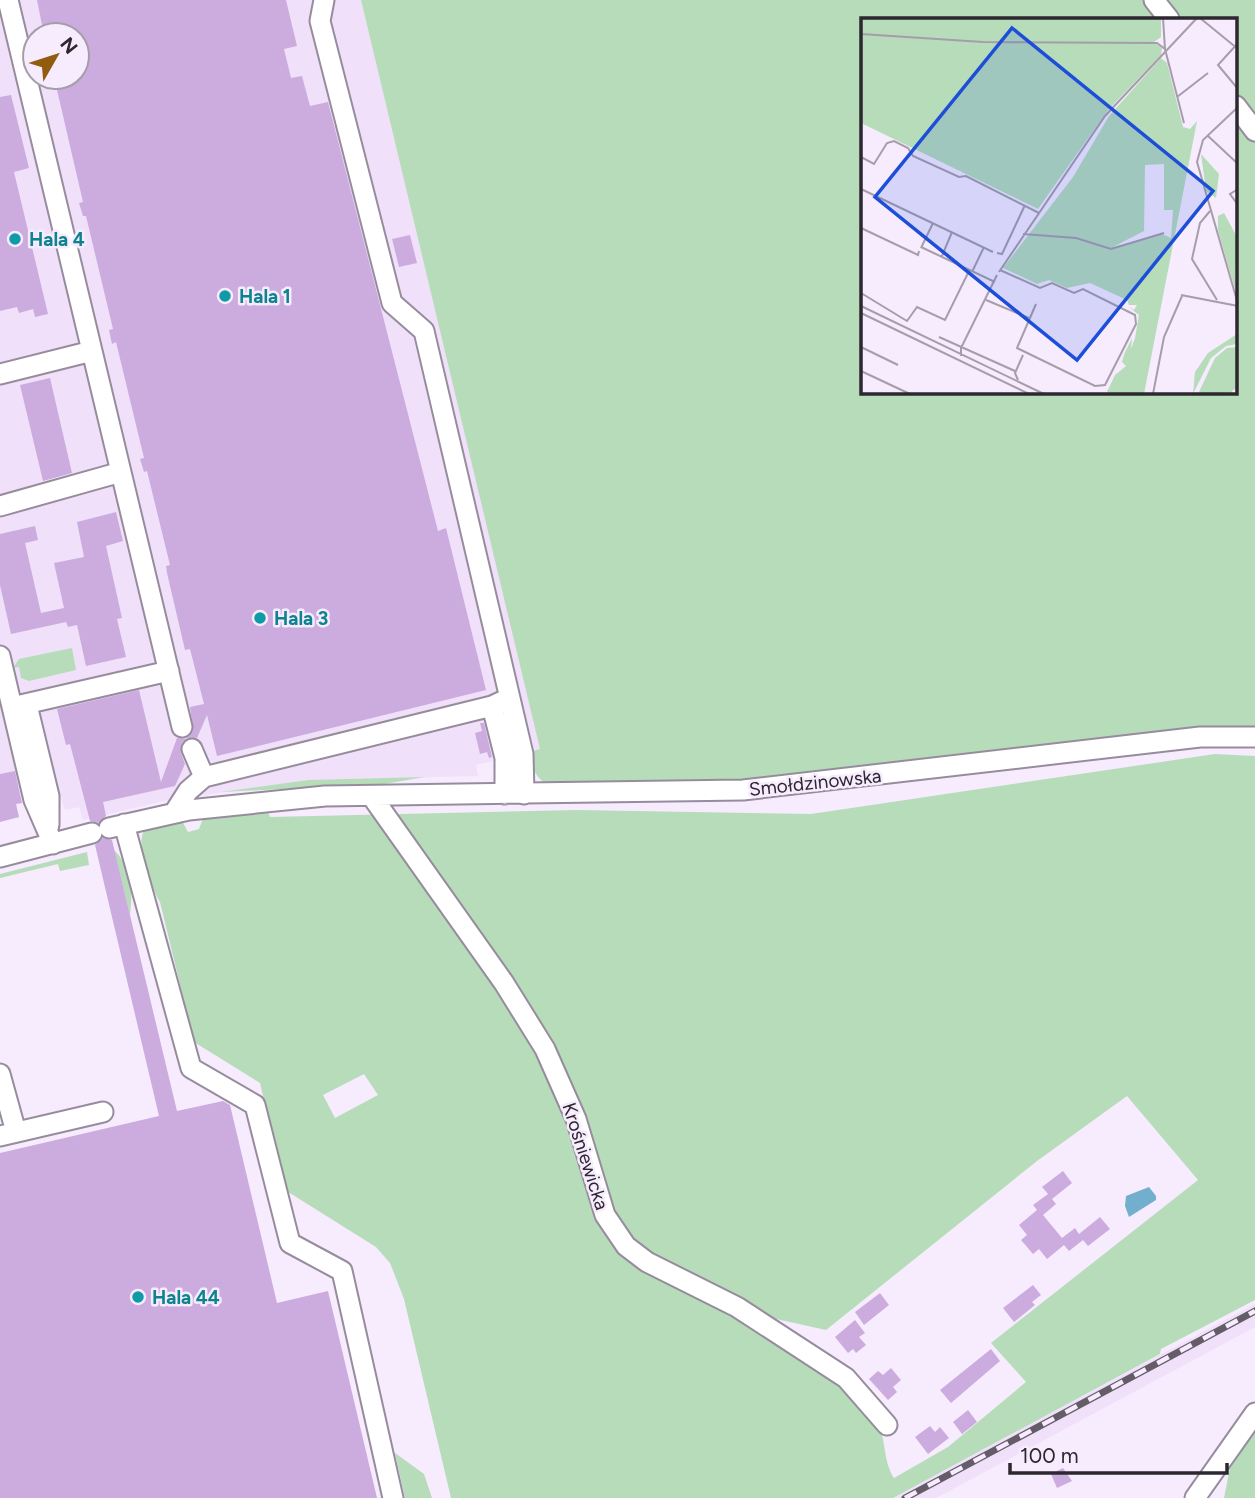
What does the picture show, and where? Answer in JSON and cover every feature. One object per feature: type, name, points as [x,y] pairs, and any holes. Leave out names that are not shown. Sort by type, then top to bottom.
[{"type":"street","points":[[8,0],[182,727]]},
{"type":"street","points":[[324,0],[320,21],[392,303],[424,331],[490,602],[505,758],[514,794]]},
{"type":"street","points":[[1154,0],[1168,18]]},
{"type":"street","points":[[1238,109],[1255,131]]},
{"type":"street","points":[[0,374],[92,351]]},
{"type":"street","points":[[0,506],[121,472]]},
{"type":"street","points":[[0,656],[12,699],[49,796],[51,837]]},
{"type":"street","points":[[12,699],[169,671]]},
{"type":"street","points":[[174,813],[188,791],[204,777],[501,702]]},
{"type":"street","name":"Smołdzinowska","points":[[0,857],[51,837],[174,813],[278,800],[743,790],[1200,737],[1255,737]]},
{"type":"street","points":[[192,749],[204,777]]},
{"type":"street","name":"Krośniewicka","points":[[373,798],[484,953],[545,1049],[576,1119],[605,1215],[626,1246],[647,1262],[737,1307],[846,1378],[887,1425]]},
{"type":"street","points":[[108,828],[191,1068],[255,1105],[290,1243],[342,1271],[393,1498]]},
{"type":"street","points":[[0,1074],[8,1134],[103,1112]]},
{"type":"street","points":[[1195,1498],[1255,1413]]},
{"type":"shaded area","points":[[0,0],[361,0],[541,749],[476,765],[478,776],[308,780],[164,801],[83,820],[79,807],[65,810],[48,762],[17,770],[20,786],[12,788],[19,817],[0,822]]},
{"type":"shaded area","points":[[1255,1304],[1255,1327],[1011,1458],[936,1498],[893,1498]]},
{"type":"green space","points":[[361,0],[1255,0],[1255,731],[763,782],[550,786],[535,772],[529,752],[540,749]]},
{"type":"green space","points":[[72,648],[76,670],[29,681],[21,678],[19,667],[13,668],[19,659]]},
{"type":"green space","points":[[1215,754],[1255,756],[1255,1300],[1161,1349],[1160,1354],[893,1498],[451,1498],[404,1299],[390,1263],[376,1247],[285,1190],[260,1083],[194,1042],[160,902],[144,862],[144,831],[149,826],[182,821],[188,832],[199,829],[204,816],[267,809],[270,817],[577,810],[811,814]],"holes":[[[364,1074],[378,1095],[335,1118],[323,1095]],[[1127,1096],[1198,1180],[991,1343],[1026,1382],[948,1447],[894,1478],[877,1423],[830,1377],[774,1339],[683,1291],[625,1256],[713,1287],[772,1318],[826,1330],[1037,1161]]]},
{"type":"green space","points":[[425,777],[384,784],[221,792],[308,780]]},
{"type":"green space","points":[[114,850],[125,864],[130,880],[130,915]]},
{"type":"green space","points":[[87,852],[89,865],[60,871],[58,864],[0,878],[0,874]]},
{"type":"green space","points":[[1255,1430],[1255,1498],[1224,1498],[1231,1463]]},
{"type":"green space","points":[[395,1453],[424,1474],[432,1498],[405,1498]]},
{"type":"water","points":[[1149,1187],[1156,1200],[1129,1217],[1125,1206],[1126,1196]]},
{"type":"building","name":"Hala 1","points":[[37,0],[286,0],[297,46],[284,49],[291,78],[302,76],[310,106],[328,102],[438,531],[446,528],[486,690],[217,756],[207,715],[197,738],[188,738],[182,742],[181,753],[185,764],[175,786],[103,802],[106,816],[98,823],[90,821],[70,744],[66,745],[57,709],[139,690],[161,782],[177,738],[186,739],[193,731],[190,707],[204,704],[190,649],[185,650],[167,573],[166,566],[170,565],[147,471],[144,472],[140,459],[144,458],[116,342],[112,344],[109,330],[113,329],[86,216],[83,216],[79,203],[83,202],[57,91],[91,91],[91,21],[41,21]]},
{"type":"building","name":"Hala 4","points":[[11,95],[29,168],[14,172],[48,314],[35,317],[33,309],[19,313],[17,307],[0,311],[0,97]]},
{"type":"building","points":[[410,235],[417,263],[399,267],[392,239]]},
{"type":"building","points":[[50,378],[72,473],[43,481],[20,385]]},
{"type":"building","points":[[116,512],[123,541],[106,546],[122,618],[117,619],[126,657],[86,666],[77,625],[68,627],[66,622],[11,634],[0,585],[0,534],[35,526],[38,540],[25,543],[41,613],[64,608],[54,563],[84,557],[77,522]]},
{"type":"building","points":[[480,723],[484,723],[492,757],[489,758],[487,752],[480,754],[475,733],[482,731]]},
{"type":"building","points":[[15,771],[22,803],[16,804],[19,817],[0,822],[0,774]]},
{"type":"building","name":"Hala 44","points":[[103,838],[112,840],[177,1111],[223,1101],[230,1105],[277,1303],[328,1291],[377,1498],[0,1498],[0,1153],[159,1116],[95,845]]},
{"type":"building","points":[[1063,1171],[1072,1183],[1052,1199],[1056,1204],[1043,1215],[1062,1238],[1075,1228],[1079,1234],[1100,1217],[1110,1229],[1088,1246],[1083,1240],[1069,1251],[1064,1245],[1047,1259],[1039,1249],[1033,1254],[1021,1240],[1027,1235],[1019,1225],[1037,1210],[1033,1205],[1048,1194],[1042,1187]]},
{"type":"building","points":[[1033,1285],[1041,1295],[1032,1302],[1035,1305],[1014,1322],[1003,1308]]},
{"type":"building","points":[[880,1293],[889,1305],[864,1325],[855,1312]]},
{"type":"building","points":[[855,1320],[865,1333],[859,1337],[866,1345],[856,1353],[853,1349],[848,1353],[835,1337]]},
{"type":"building","points":[[991,1349],[1000,1361],[951,1403],[940,1390]]},
{"type":"building","points":[[891,1368],[901,1380],[893,1387],[897,1392],[888,1400],[869,1379],[878,1371],[883,1375]]},
{"type":"building","points":[[968,1410],[977,1422],[962,1434],[953,1422]]},
{"type":"building","points":[[930,1426],[935,1432],[940,1427],[949,1438],[928,1454],[915,1437]]},
{"type":"building","points":[[1063,1468],[1072,1481],[1057,1488],[1051,1474]]},
{"type":"railway","points":[[905,1498],[1255,1311]]},
{"type":"place","name":"Hala 4","points":[[15,239]]},
{"type":"place","name":"Hala 1","points":[[225,296]]},
{"type":"place","name":"Hala 3","points":[[260,618]]},
{"type":"place","name":"Hala 44","points":[[138,1297]]}]
